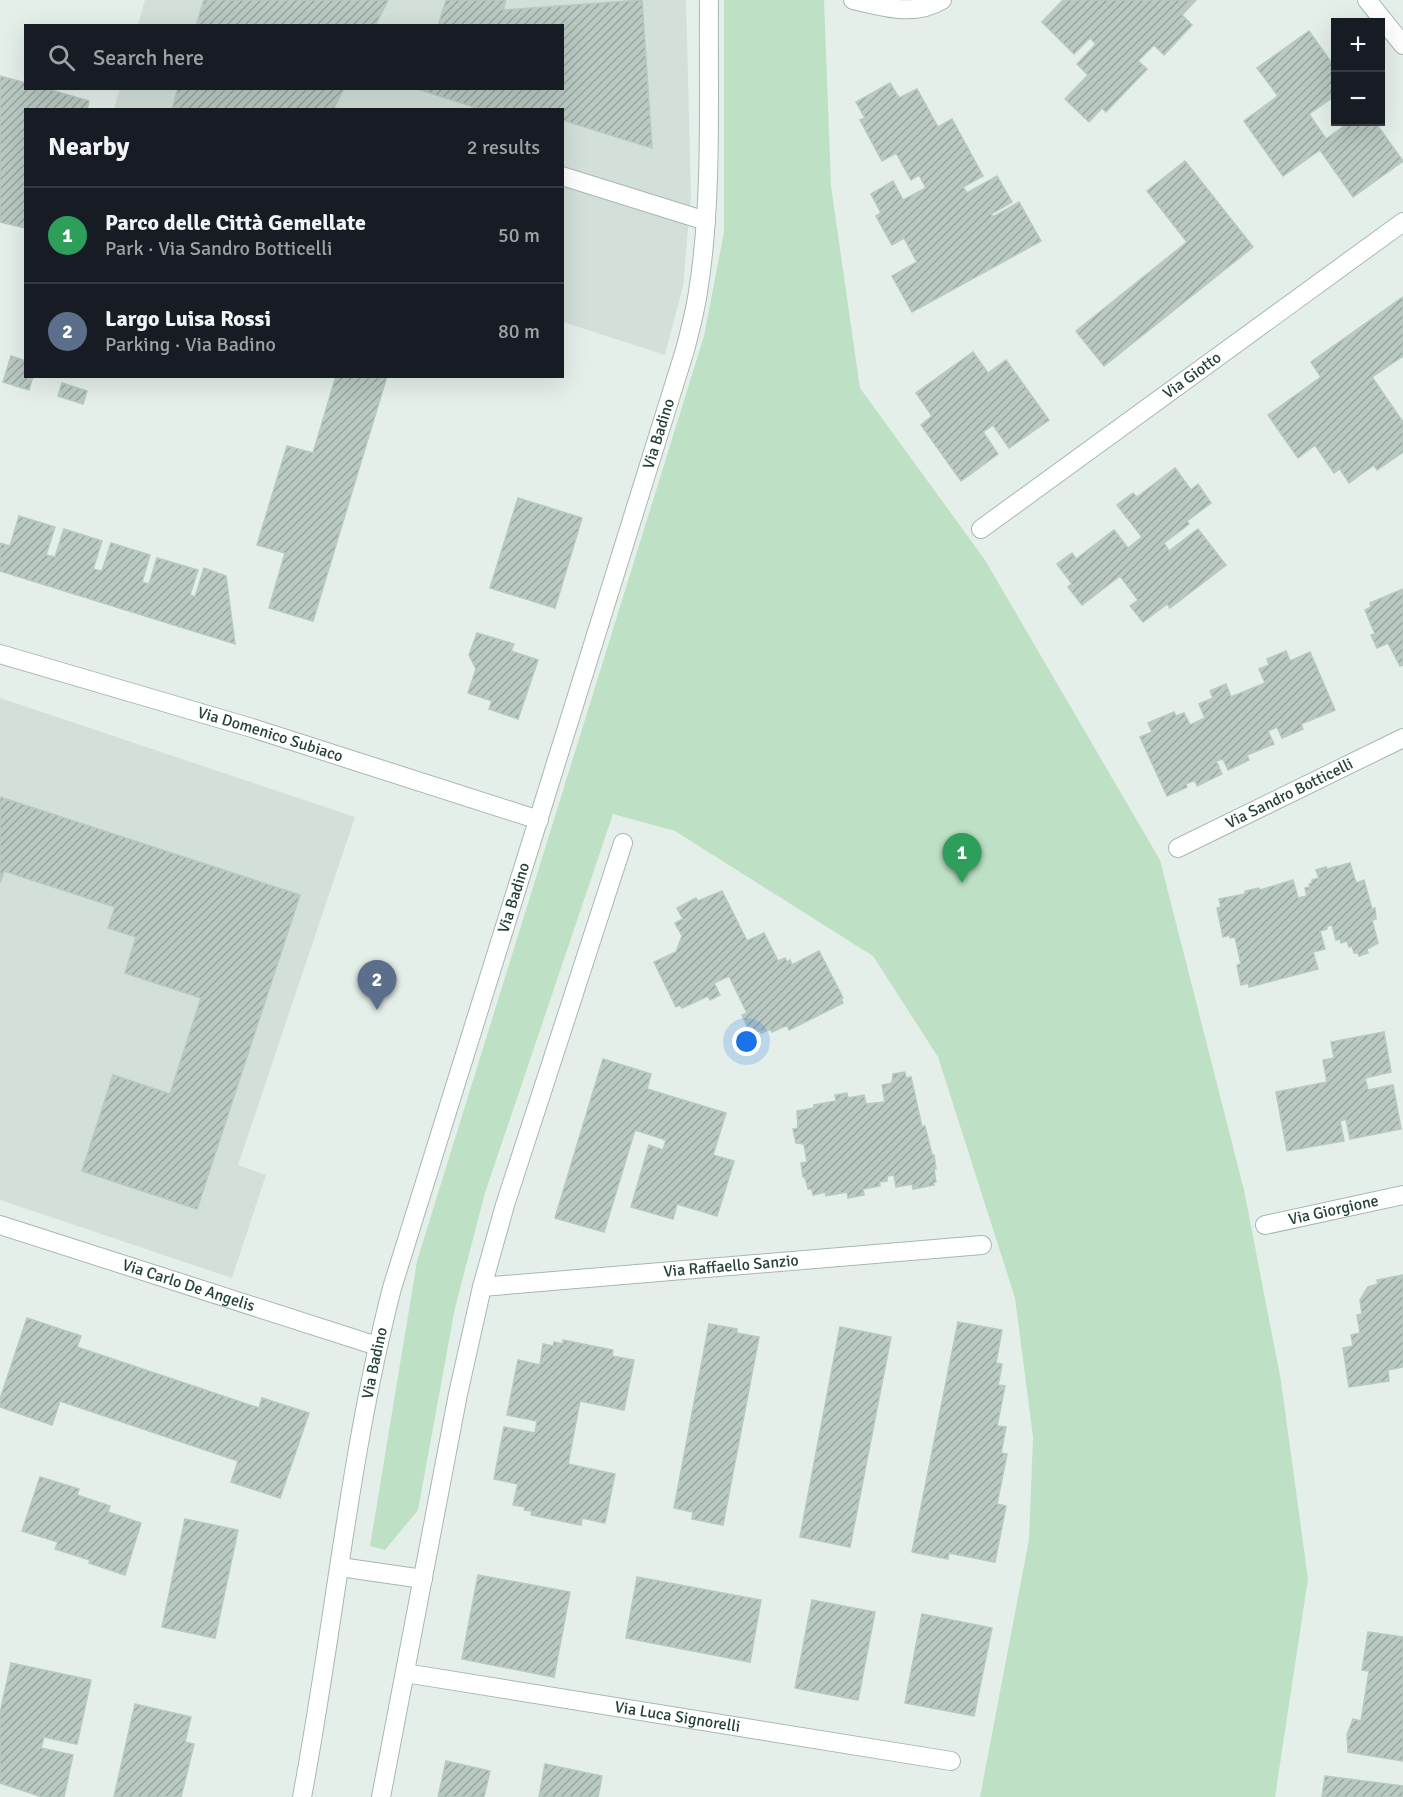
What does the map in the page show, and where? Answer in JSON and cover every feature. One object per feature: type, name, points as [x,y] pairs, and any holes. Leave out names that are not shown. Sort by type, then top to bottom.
[{"type":"street","name":"Via Badino","points":[[302,1797],[322,1685],[364,1411],[392,1288],[685,350],[698,295],[706,220],[709,0]]},
{"type":"street","points":[[853,0],[891,9],[911,10],[928,7],[942,0]]},
{"type":"street","points":[[1367,0],[1403,45]]},
{"type":"street","points":[[564,177],[706,220]]},
{"type":"street","name":"Via Giotto","points":[[981,529],[1403,222]]},
{"type":"street","name":"Via Domenico Subiaco","points":[[0,654],[252,728],[539,820]]},
{"type":"street","name":"Via Sandro Botticelli","points":[[1178,848],[1403,738]]},
{"type":"street","points":[[381,1797],[458,1394],[482,1287],[505,1205],[623,843]]},
{"type":"street","name":"Via Giorgione","points":[[1265,1225],[1403,1195]]},
{"type":"street","name":"Via Carlo De Angelis","points":[[0,1225],[377,1346]]},
{"type":"street","name":"Via Raffaello Sanzio","points":[[482,1287],[982,1245]]},
{"type":"street","points":[[340,1567],[423,1579]]},
{"type":"street","name":"Via Luca Signorelli","points":[[405,1673],[951,1761]]},
{"type":"shaded area","points":[[145,0],[686,0],[691,196],[683,286],[665,355],[564,322],[564,108],[114,108],[119,90],[564,90],[564,24],[138,24]]},
{"type":"shaded area","points":[[0,698],[355,817],[238,1165],[266,1175],[232,1278],[0,1200]]},
{"type":"green space","points":[[724,0],[824,0],[831,186],[860,388],[985,560],[1160,860],[1244,1190],[1281,1381],[1308,1579],[1275,1797],[980,1797],[1029,1539],[1033,1437],[1015,1298],[938,1057],[873,956],[675,831],[613,814],[485,1193],[455,1308],[418,1510],[385,1550],[370,1546],[417,1261],[704,336],[724,232]]},
{"type":"building","points":[[204,0],[388,0],[376,24],[197,24]]},
{"type":"building","points":[[446,0],[506,0],[503,10],[642,0],[652,148],[564,121],[564,108],[477,108],[421,90],[564,90],[564,24],[439,24]]},
{"type":"building","points":[[1063,0],[1196,0],[1182,15],[1192,25],[1164,55],[1154,45],[1138,61],[1147,69],[1106,112],[1102,108],[1089,122],[1065,99],[1088,75],[1077,64],[1096,44],[1090,38],[1074,54],[1042,22]]},
{"type":"building","points":[[1309,31],[1331,62],[1331,99],[1309,114],[1326,139],[1344,126],[1378,126],[1403,161],[1353,197],[1320,150],[1283,176],[1244,121],[1278,96],[1257,68]]},
{"type":"building","points":[[0,76],[24,82],[24,90],[51,90],[89,101],[87,108],[24,108],[24,228],[0,222]]},
{"type":"building","points":[[890,83],[899,98],[917,89],[938,127],[952,119],[983,176],[963,187],[967,193],[997,176],[1012,202],[991,214],[993,217],[1019,202],[1041,241],[912,312],[892,276],[917,262],[904,238],[892,245],[876,216],[881,213],[871,194],[893,181],[903,200],[926,188],[919,175],[911,180],[896,153],[882,161],[860,120],[865,118],[856,102]]},
{"type":"building","points":[[177,90],[343,90],[334,108],[173,108]]},
{"type":"building","points":[[1185,161],[1253,247],[1104,366],[1076,331],[1187,242],[1147,191]]},
{"type":"building","points":[[1403,297],[1403,356],[1372,377],[1403,422],[1403,452],[1377,470],[1374,465],[1349,483],[1340,469],[1334,473],[1315,445],[1298,458],[1268,415],[1321,377],[1311,362]]},
{"type":"building","points":[[973,352],[988,373],[1006,360],[1049,420],[1009,448],[993,425],[983,432],[998,454],[961,481],[921,425],[932,416],[916,393]]},
{"type":"building","points":[[11,356],[24,360],[24,378],[32,378],[29,390],[3,382]]},
{"type":"building","points":[[335,378],[386,378],[313,621],[269,608],[285,553],[257,545],[287,446],[313,453]]},
{"type":"building","points":[[62,383],[87,391],[83,404],[58,396]]},
{"type":"building","points":[[1175,468],[1191,490],[1198,484],[1211,503],[1187,521],[1189,524],[1164,543],[1169,551],[1198,529],[1226,565],[1170,608],[1167,604],[1143,622],[1130,606],[1138,600],[1120,576],[1082,605],[1068,587],[1072,584],[1057,564],[1072,553],[1076,559],[1114,530],[1128,548],[1142,537],[1117,505],[1133,493],[1137,497]]},
{"type":"building","points":[[518,498],[582,518],[555,608],[490,588]]},
{"type":"building","points":[[19,516],[55,527],[46,555],[55,557],[64,529],[102,541],[93,569],[102,571],[111,543],[150,555],[142,582],[149,584],[157,558],[198,570],[190,595],[195,597],[204,568],[226,576],[235,644],[0,571],[0,543],[10,546]]},
{"type":"building","points":[[1403,589],[1403,665],[1400,666],[1388,643],[1377,648],[1371,635],[1375,634],[1365,610],[1371,607],[1370,603]]},
{"type":"building","points":[[477,633],[514,644],[511,651],[538,660],[518,719],[489,709],[492,701],[468,693],[476,669],[469,655]]},
{"type":"building","points":[[1286,651],[1290,661],[1310,652],[1335,710],[1301,724],[1303,729],[1282,738],[1277,727],[1268,731],[1274,744],[1247,755],[1249,760],[1228,770],[1223,759],[1216,761],[1222,774],[1197,786],[1195,780],[1186,784],[1187,787],[1167,796],[1140,737],[1152,732],[1148,723],[1174,712],[1176,716],[1184,713],[1190,725],[1205,718],[1199,704],[1213,698],[1210,691],[1226,684],[1231,697],[1265,683],[1259,669],[1269,665],[1267,659]]},
{"type":"building","points":[[0,797],[300,895],[197,1209],[82,1171],[113,1075],[170,1094],[201,998],[125,973],[136,937],[108,928],[115,907],[4,871],[0,883]]},
{"type":"building","points":[[1350,863],[1356,883],[1364,880],[1372,909],[1375,908],[1376,919],[1372,920],[1378,943],[1367,949],[1368,953],[1359,956],[1358,953],[1354,953],[1352,946],[1349,947],[1347,941],[1341,943],[1340,939],[1336,940],[1332,925],[1327,926],[1327,929],[1320,931],[1325,949],[1313,952],[1318,969],[1249,987],[1248,983],[1241,985],[1237,965],[1241,964],[1235,937],[1230,938],[1230,935],[1223,937],[1217,908],[1221,907],[1219,899],[1293,880],[1298,898],[1307,896],[1305,888],[1310,887],[1312,880],[1319,878],[1316,870]]},
{"type":"building","points":[[722,891],[747,941],[764,933],[778,961],[785,958],[787,962],[790,960],[792,965],[819,951],[843,998],[841,999],[843,1003],[789,1030],[787,1025],[772,1032],[770,1029],[751,1034],[742,1015],[747,1013],[729,976],[714,983],[720,995],[710,1000],[708,996],[682,1008],[680,1005],[676,1007],[654,962],[676,952],[682,936],[675,923],[683,919],[677,908],[696,898],[698,901]]},
{"type":"building","points":[[1384,1032],[1391,1072],[1365,1078],[1368,1090],[1393,1085],[1401,1129],[1350,1139],[1346,1119],[1340,1121],[1344,1141],[1287,1151],[1276,1092],[1327,1082],[1323,1060],[1334,1058],[1331,1042]]},
{"type":"building","points":[[603,1059],[651,1074],[647,1089],[726,1113],[713,1155],[734,1161],[717,1216],[677,1204],[673,1219],[631,1207],[649,1145],[663,1150],[666,1140],[635,1130],[604,1232],[555,1218]]},
{"type":"building","points":[[905,1072],[906,1078],[911,1077],[922,1127],[925,1126],[932,1155],[934,1155],[936,1182],[933,1183],[934,1185],[913,1189],[912,1184],[896,1187],[894,1175],[887,1176],[887,1181],[879,1182],[880,1186],[863,1189],[864,1195],[848,1198],[847,1192],[826,1196],[825,1192],[813,1195],[812,1189],[808,1189],[805,1177],[803,1177],[801,1163],[807,1162],[804,1144],[796,1143],[793,1129],[798,1128],[797,1111],[836,1101],[835,1095],[847,1093],[848,1098],[864,1095],[866,1104],[885,1102],[882,1085],[892,1083],[893,1074]]},
{"type":"building","points":[[1403,1275],[1403,1367],[1388,1370],[1389,1381],[1349,1387],[1343,1348],[1353,1346],[1351,1335],[1360,1333],[1357,1315],[1362,1314],[1360,1300],[1368,1287],[1378,1284],[1377,1280]]},
{"type":"building","points":[[27,1318],[81,1336],[77,1347],[259,1408],[262,1398],[309,1413],[280,1498],[231,1482],[238,1461],[60,1401],[52,1425],[0,1407],[0,1399]]},
{"type":"building","points":[[958,1322],[1002,1330],[996,1363],[1002,1364],[998,1385],[1005,1386],[997,1426],[1006,1427],[1001,1453],[1007,1454],[997,1504],[1006,1506],[995,1562],[949,1553],[948,1559],[912,1552]]},
{"type":"building","points":[[709,1324],[737,1329],[737,1333],[759,1337],[723,1525],[692,1519],[693,1512],[674,1508]]},
{"type":"building","points":[[840,1327],[891,1337],[850,1547],[800,1537]]},
{"type":"building","points":[[563,1340],[613,1350],[612,1356],[634,1360],[624,1410],[580,1401],[568,1464],[615,1474],[605,1523],[582,1518],[581,1525],[531,1515],[532,1511],[524,1510],[525,1507],[513,1505],[518,1484],[494,1479],[504,1427],[535,1433],[537,1421],[507,1415],[518,1360],[540,1365],[543,1344],[553,1346],[554,1342],[563,1344]]},
{"type":"building","points":[[40,1477],[79,1489],[77,1495],[110,1506],[108,1512],[141,1523],[125,1575],[89,1563],[90,1560],[55,1549],[58,1542],[22,1531]]},
{"type":"building","points":[[185,1519],[238,1530],[215,1638],[162,1627]]},
{"type":"building","points":[[478,1575],[570,1592],[554,1677],[462,1659]]},
{"type":"building","points":[[637,1577],[761,1600],[750,1662],[626,1638]]},
{"type":"building","points":[[812,1600],[875,1612],[858,1700],[795,1688]]},
{"type":"building","points":[[922,1614],[992,1628],[974,1716],[905,1703]]},
{"type":"building","points":[[1368,1632],[1403,1637],[1403,1761],[1348,1752],[1347,1735],[1353,1719],[1361,1721],[1369,1671],[1362,1670]]},
{"type":"building","points":[[11,1663],[91,1680],[77,1744],[44,1737],[41,1748],[73,1755],[64,1797],[42,1797],[0,1783],[0,1713]]},
{"type":"building","points":[[135,1704],[191,1717],[185,1742],[194,1744],[181,1797],[114,1797]]},
{"type":"building","points":[[446,1761],[490,1771],[484,1797],[438,1797]]},
{"type":"building","points":[[545,1764],[602,1776],[598,1797],[539,1797]]},
{"type":"building","points":[[1325,1776],[1403,1786],[1403,1797],[1322,1797]]},
{"type":"place","name":"Parco delle Città Gemellate","points":[[962,883]]},
{"type":"place","name":"Largo Luisa Rossi","points":[[377,1010]]}]
